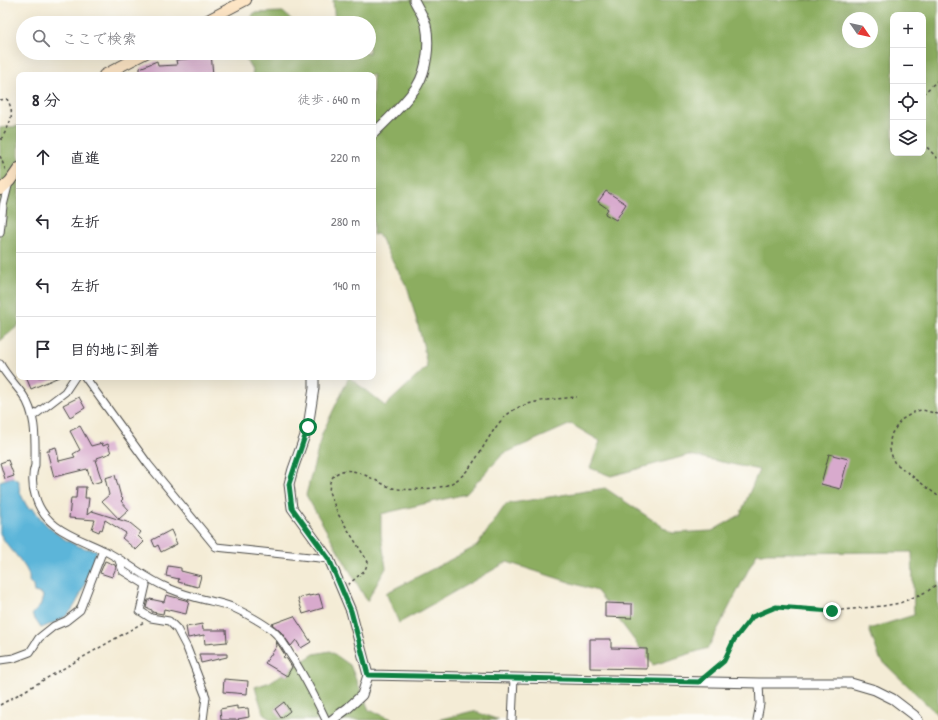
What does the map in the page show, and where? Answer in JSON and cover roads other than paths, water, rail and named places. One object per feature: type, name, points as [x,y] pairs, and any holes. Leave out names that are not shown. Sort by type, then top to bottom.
[{"type":"main road","points":[[215,16],[246,0]]},
{"type":"main road","points":[[110,72],[133,60]]},
{"type":"main road","points":[[0,190],[10,181],[16,172]]},
{"type":"street","points":[[376,131],[396,111],[418,85],[424,68],[427,46],[426,25],[414,0]]},
{"type":"street","points":[[0,233],[3,206],[10,181]]},
{"type":"street","points":[[0,364],[24,396],[30,409],[34,425],[35,455],[33,488],[37,503],[51,523],[74,538],[104,550],[167,588],[231,607],[251,616],[272,630],[283,643],[303,673],[326,720]]},
{"type":"street","points":[[32,417],[65,392],[73,380]]},
{"type":"street","points":[[87,380],[148,464],[216,547],[329,559]]},
{"type":"street","points":[[314,380],[308,427],[289,484],[292,508],[329,559],[351,611],[368,675],[362,695],[332,720]]},
{"type":"street","points":[[0,660],[14,658],[30,652],[39,638],[54,626],[66,621],[80,610],[104,550]]},
{"type":"street","points":[[118,558],[123,571],[146,585],[140,611],[151,618],[169,621],[177,629],[187,648],[206,697],[203,720]]},
{"type":"street","points":[[368,675],[759,683],[851,683],[876,690],[893,699],[914,715],[918,720]]},
{"type":"street","points":[[512,720],[514,678]]},
{"type":"street","points":[[757,720],[760,704],[759,683]]},
{"type":"water","points":[[12,477],[19,481],[20,492],[28,508],[34,509],[54,532],[74,544],[97,550],[80,595],[71,611],[60,620],[41,628],[32,615],[40,606],[43,597],[42,594],[34,592],[33,586],[29,581],[27,570],[7,545],[0,533],[0,481]]}]
